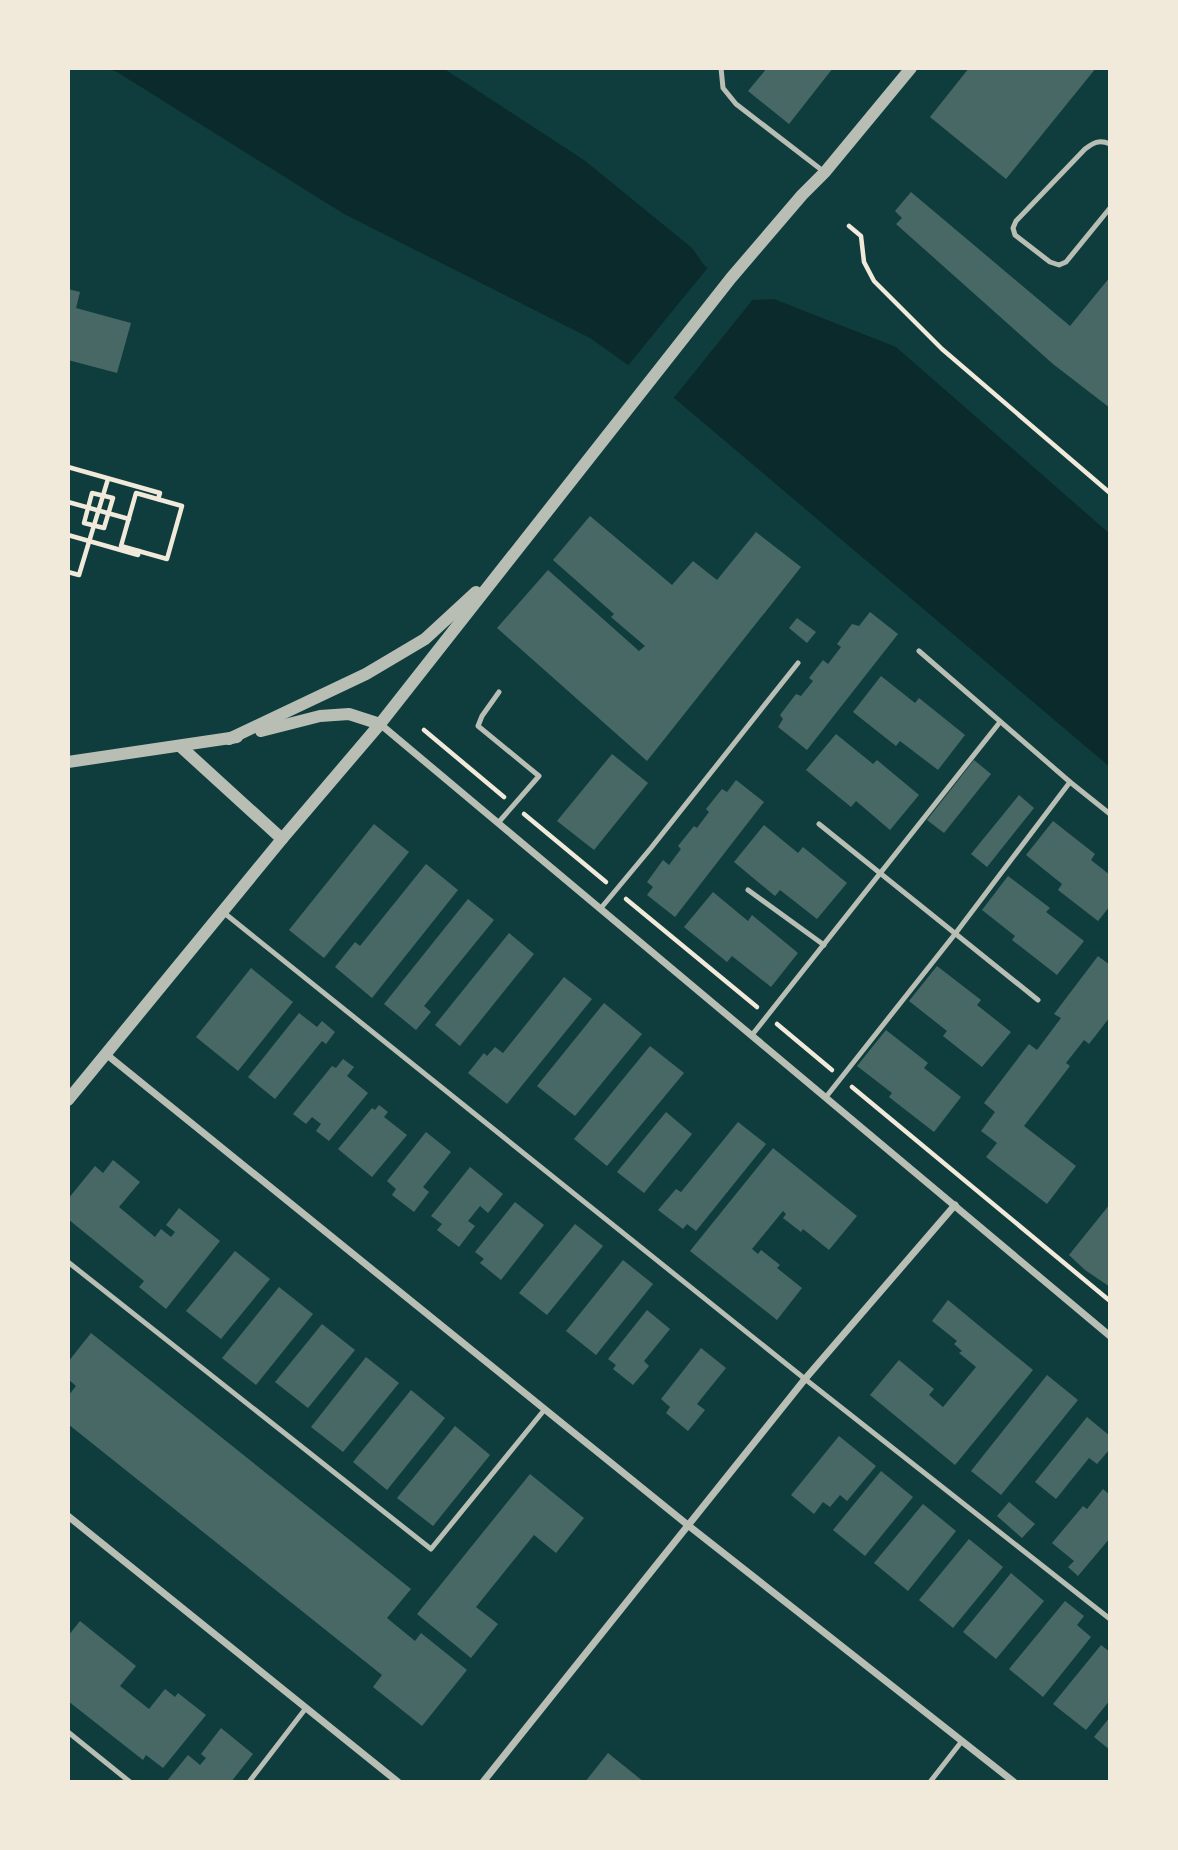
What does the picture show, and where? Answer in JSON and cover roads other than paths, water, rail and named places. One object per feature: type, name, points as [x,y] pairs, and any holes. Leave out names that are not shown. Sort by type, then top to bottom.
[{"type":"street","points":[[68,1100],[380,723],[731,278],[825,172],[911,68]]},
{"type":"street","points":[[229,739],[366,674],[425,639],[507,563]]},
{"type":"street","points":[[68,762],[229,739],[320,716],[349,714],[380,723],[1110,1336]]},
{"type":"street","points":[[180,746],[282,839]]},
{"type":"street","points":[[106,1054],[689,1526],[1014,1782]]},
{"type":"street","points":[[483,1782],[805,1379],[955,1205]]},
{"type":"street","points":[[68,1516],[398,1782]]},
{"type":"lane","points":[[721,68],[723,88],[736,104],[825,172]]},
{"type":"lane","points":[[1110,144],[1103,141],[1093,143],[1085,149],[1016,221],[1013,228],[1015,234],[1050,262],[1059,265],[1066,262],[1110,208]]},
{"type":"lane","points":[[919,651],[1110,814]]},
{"type":"lane","points":[[601,908],[798,663]]},
{"type":"lane","points":[[498,823],[539,776],[478,726],[499,692]]},
{"type":"lane","points":[[752,1035],[1000,722]]},
{"type":"lane","points":[[826,1097],[955,934],[1070,782]]},
{"type":"lane","points":[[818,824],[1038,1000]]},
{"type":"lane","points":[[748,890],[824,945]]},
{"type":"lane","points":[[222,912],[805,1379],[1110,1619]]},
{"type":"lane","points":[[68,1262],[431,1549],[545,1409]]},
{"type":"lane","points":[[248,1782],[306,1708]]},
{"type":"lane","points":[[68,1732],[130,1782]]},
{"type":"lane","points":[[930,1782],[962,1741]]},
{"type":"water","points":[[105,68],[443,68],[584,160],[692,248],[704,265],[750,300],[774,299],[896,347],[1110,534],[1110,767],[673,397],[590,338],[344,214],[117,72]]}]
